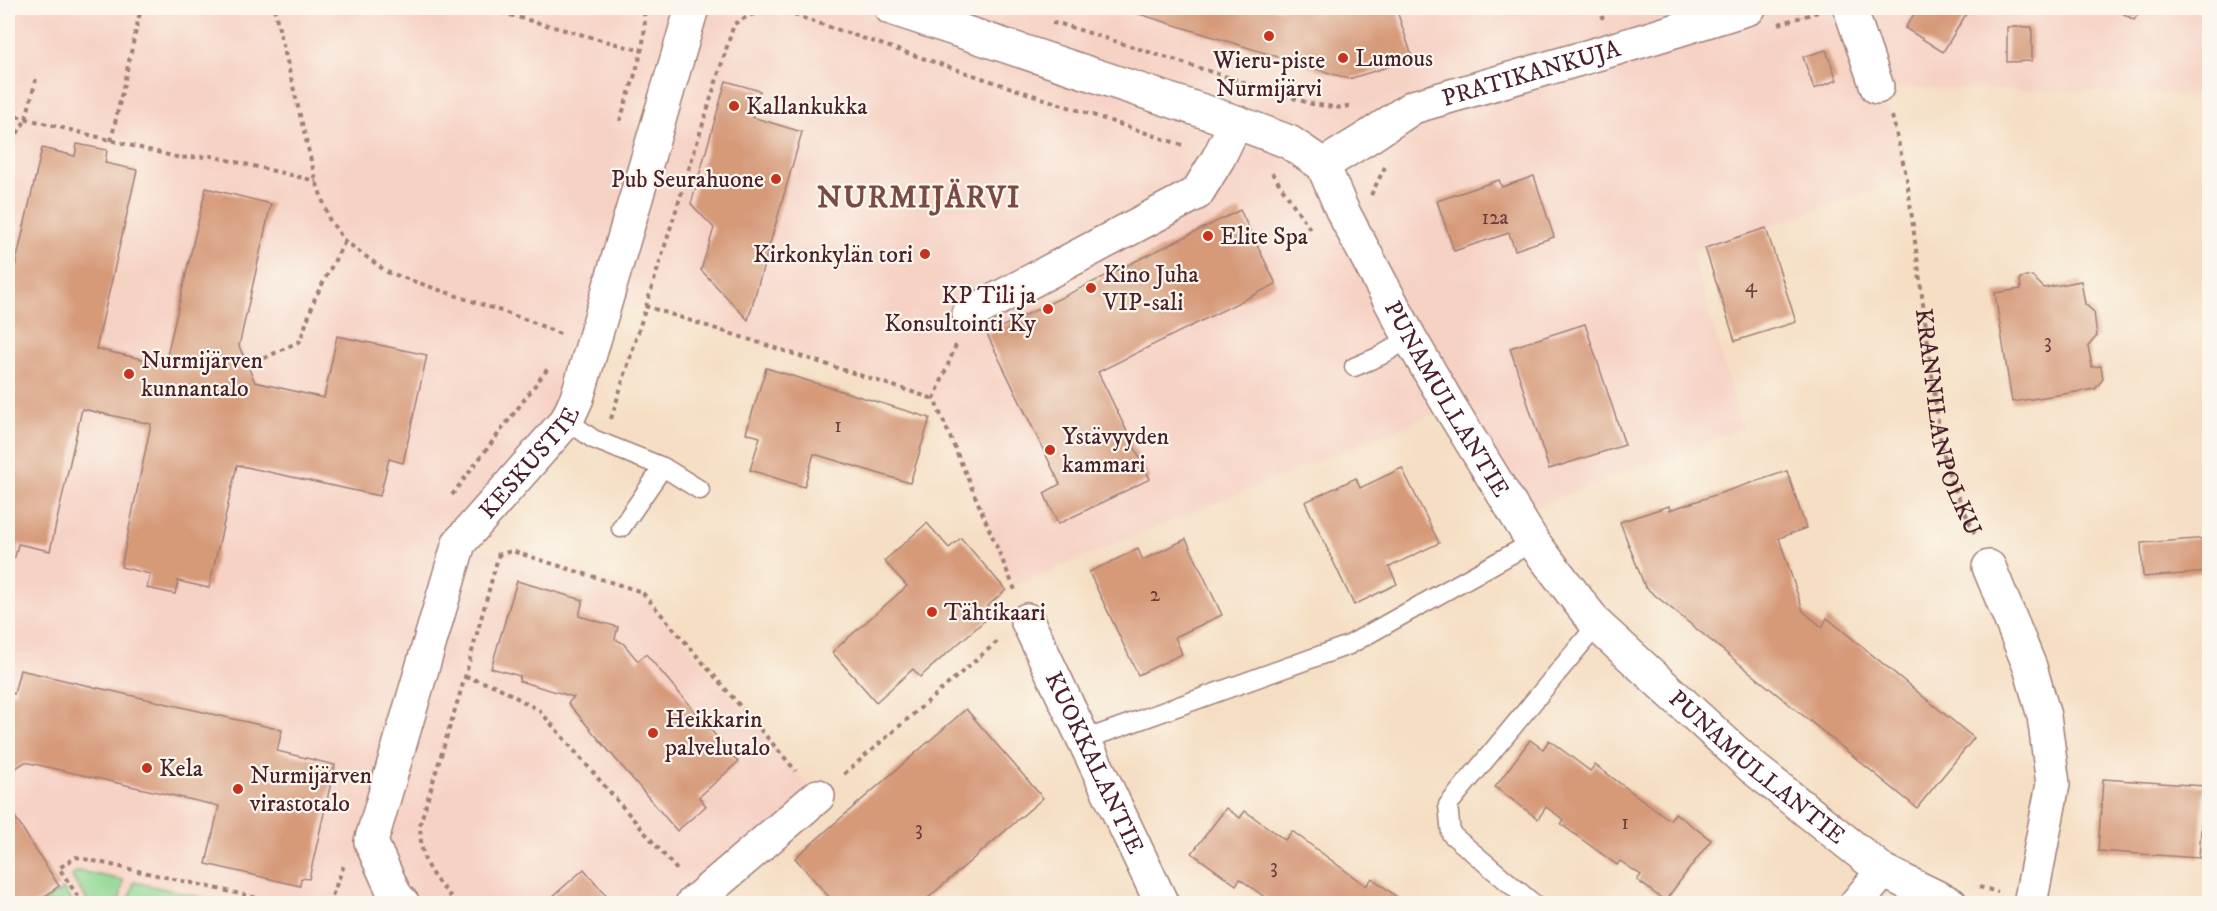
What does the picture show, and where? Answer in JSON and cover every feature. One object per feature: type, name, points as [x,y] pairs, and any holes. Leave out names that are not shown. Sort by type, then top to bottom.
[{"type":"street","name":"KESKUSTIE","points":[[402,903],[395,895],[371,842],[459,543],[580,430],[577,398],[692,8]]},
{"type":"street","points":[[891,8],[1236,122],[1289,142],[1323,165]]},
{"type":"street","name":"PRATIKANKUJA","points":[[1323,165],[1413,107],[1749,8]]},
{"type":"street","points":[[1850,8],[1877,87]]},
{"type":"street","points":[[969,314],[1197,193],[1219,158],[1236,122]]},
{"type":"street","name":"PUNAMULLANTIE","points":[[1323,165],[1342,210],[1410,338],[1533,542],[1597,625],[1752,767],[1883,872],[1962,894]]},
{"type":"street","name":"KRANNILANPOLKU","points":[[1989,567],[2030,667],[2044,716],[2053,784],[2030,903]]},
{"type":"street","name":"KUOKKALANTIE","points":[[1028,620],[1162,903]]},
{"type":"street","points":[[696,900],[818,796]]},
{"type":"street","points":[[1856,903],[1883,872]]},
{"type":"lane","points":[[1354,367],[1380,356],[1410,338]]},
{"type":"lane","points":[[580,430],[663,467],[700,490]]},
{"type":"lane","points":[[621,528],[663,467]]},
{"type":"lane","points":[[1084,740],[1349,645],[1533,542]]},
{"type":"lane","points":[[1534,903],[1451,834],[1448,805],[1597,625]]},
{"type":"path","points":[[111,141],[141,8]]},
{"type":"path","points":[[274,8],[316,181],[329,219],[345,241],[387,272],[530,321],[560,334]]},
{"type":"path","points":[[484,8],[640,50]]},
{"type":"path","points":[[1799,8],[1802,17]]},
{"type":"path","points":[[580,430],[612,418],[734,24],[750,15],[780,9],[1219,158]]},
{"type":"path","points":[[1050,23],[1062,24],[1312,104],[1342,108]]},
{"type":"path","points":[[8,150],[26,119],[36,79]]},
{"type":"path","name":"KRANNILANPOLKU","points":[[1877,87],[1892,118],[1907,179],[1941,444],[1952,482],[1989,567]]},
{"type":"path","points":[[8,114],[180,158],[211,156],[316,181]]},
{"type":"path","points":[[1270,171],[1314,236]]},
{"type":"path","points":[[1374,193],[1377,204]]},
{"type":"path","points":[[248,366],[300,340],[315,298],[345,241]]},
{"type":"path","points":[[645,306],[934,399]]},
{"type":"path","points":[[459,543],[498,555],[513,551],[642,592],[818,796],[1010,631],[1028,620],[934,399],[969,314]]},
{"type":"path","points":[[457,903],[428,870],[421,850],[420,824],[465,677],[498,555],[502,548]]},
{"type":"path","points":[[465,677],[496,686],[540,711],[696,900]]},
{"type":"path","points":[[83,903],[59,868],[76,857],[285,903]]},
{"type":"path","points":[[1962,894],[2030,903]]},
{"type":"shaded area","points":[[8,8],[2209,8],[2210,13],[2203,94],[1878,87],[1892,118],[1907,179],[1692,252],[1742,428],[1516,514],[1450,407],[1013,586],[934,399],[645,306],[602,313],[577,398],[460,543],[498,555],[512,551],[642,592],[818,796],[692,903],[8,904]]},
{"type":"green space","points":[[79,871],[123,880],[120,899],[113,903],[89,903],[73,879],[73,874]]},
{"type":"green space","points":[[134,882],[226,903],[128,903]]},
{"type":"green space","points":[[63,889],[73,903],[41,903]]},
{"type":"building","points":[[1120,8],[1396,8],[1413,59],[1349,79]]},
{"type":"building","points":[[1918,8],[1962,8],[1968,11],[1943,52],[1905,28]]},
{"type":"building","points":[[2114,8],[2142,8],[2134,20]]},
{"type":"building","points":[[2007,27],[2032,27],[2032,61],[2007,62]]},
{"type":"building","points":[[1826,50],[1837,80],[1814,89],[1803,57]]},
{"type":"building","points":[[726,81],[760,91],[752,117],[802,132],[748,320],[701,270],[714,228],[691,204]]},
{"type":"building","name":"Nurmijärven kunnantalo","points":[[77,144],[107,150],[105,163],[137,170],[96,349],[165,364],[206,188],[271,204],[239,346],[255,382],[324,398],[337,336],[427,355],[403,463],[389,459],[380,496],[237,465],[209,588],[178,581],[175,594],[147,588],[150,574],[121,567],[151,424],[82,409],[50,551],[18,544],[15,557],[8,556],[8,297],[42,148],[75,156]]},
{"type":"building","points":[[1534,176],[1554,237],[1515,250],[1509,233],[1454,251],[1437,201],[1499,180],[1502,187]]},
{"type":"building","points":[[1240,210],[1276,284],[1098,372],[1150,479],[1058,524],[1044,493],[1060,484],[987,334]]},
{"type":"building","points":[[1766,228],[1796,322],[1735,341],[1705,248]]},
{"type":"building","points":[[2032,276],[2044,288],[2081,281],[2085,304],[2094,312],[2097,336],[2088,346],[2092,367],[2101,366],[2103,379],[2095,389],[2012,402],[1995,293],[2021,289],[2020,278]]},
{"type":"building","points":[[1585,324],[1625,445],[1549,469],[1510,348]]},
{"type":"building","points":[[766,368],[930,418],[910,483],[814,454],[804,487],[750,470],[760,437],[746,433]]},
{"type":"building","points":[[1402,468],[1439,543],[1389,567],[1397,584],[1354,605],[1305,502],[1356,478],[1360,488]]},
{"type":"building","points":[[1787,471],[1806,528],[1779,538],[1803,611],[1822,627],[1827,618],[1974,738],[1917,808],[1645,587],[1620,522],[1669,506],[1670,510]]},
{"type":"building","name":"Tähtikaari","points":[[927,523],[949,548],[961,538],[1006,590],[984,609],[990,616],[920,677],[913,669],[876,702],[832,652],[907,586],[884,561]]},
{"type":"building","points":[[2210,538],[2210,572],[2143,577],[2141,543]]},
{"type":"building","points":[[1186,539],[1222,615],[1175,637],[1182,654],[1138,675],[1089,572],[1138,549],[1143,560]]},
{"type":"building","name":"Heikkarin palvelutalo","points":[[517,581],[583,600],[579,616],[618,627],[615,639],[623,643],[638,661],[646,654],[738,762],[699,797],[706,806],[677,831],[568,703],[574,697],[519,681],[520,676],[491,668]]},
{"type":"building","name":"Nurmijärven virastotalo","points":[[20,670],[282,730],[277,751],[335,765],[309,879],[301,878],[300,886],[206,864],[219,806],[25,762],[8,773],[8,692],[14,694]]},
{"type":"building","points":[[966,709],[1043,798],[921,904],[835,904],[795,858]]},
{"type":"building","points":[[1530,740],[1543,749],[1549,740],[1590,771],[1595,765],[1670,820],[1675,813],[1711,840],[1665,901],[1637,880],[1641,875],[1620,861],[1617,865],[1561,824],[1564,820],[1546,807],[1538,819],[1495,787]]},
{"type":"building","points":[[2103,779],[2204,786],[2199,858],[2098,851]]},
{"type":"building","points":[[8,806],[59,886],[34,904],[8,904]]},
{"type":"building","points":[[1226,808],[1240,818],[1245,811],[1285,840],[1292,831],[1366,886],[1372,878],[1406,904],[1274,904],[1240,879],[1236,885],[1192,853]]},
{"type":"building","points":[[584,869],[613,904],[544,904]]},
{"type":"place","name":"Wieru-piste Nurmijärvi","points":[[1269,36]]},
{"type":"place","name":"Lumous","points":[[1343,58]]},
{"type":"place","name":"Kallankukka","points":[[734,106]]},
{"type":"place","name":"Pub Seurahuone","points":[[776,179]]},
{"type":"place","name":"Elite Spa","points":[[1208,236]]},
{"type":"place","name":"Kirkonkylän tori","points":[[925,254]]},
{"type":"place","name":"Kino Juha VIP-sali","points":[[1091,288]]},
{"type":"place","name":"KP Tili ja Konsultointi Ky","points":[[1048,309]]},
{"type":"place","name":"Nurmijärven kunnantalo","points":[[129,374]]},
{"type":"place","name":"Ystävyyden kammari","points":[[1050,450]]},
{"type":"place","name":"Tähtikaari","points":[[932,612]]},
{"type":"place","name":"Heikkarin palvelutalo","points":[[653,733]]},
{"type":"place","name":"Kela","points":[[147,768]]},
{"type":"place","name":"Nurmijärven virastotalo","points":[[238,789]]},
{"type":"district","name":"NURMIJÄRVI","points":[[919,197]]}]
